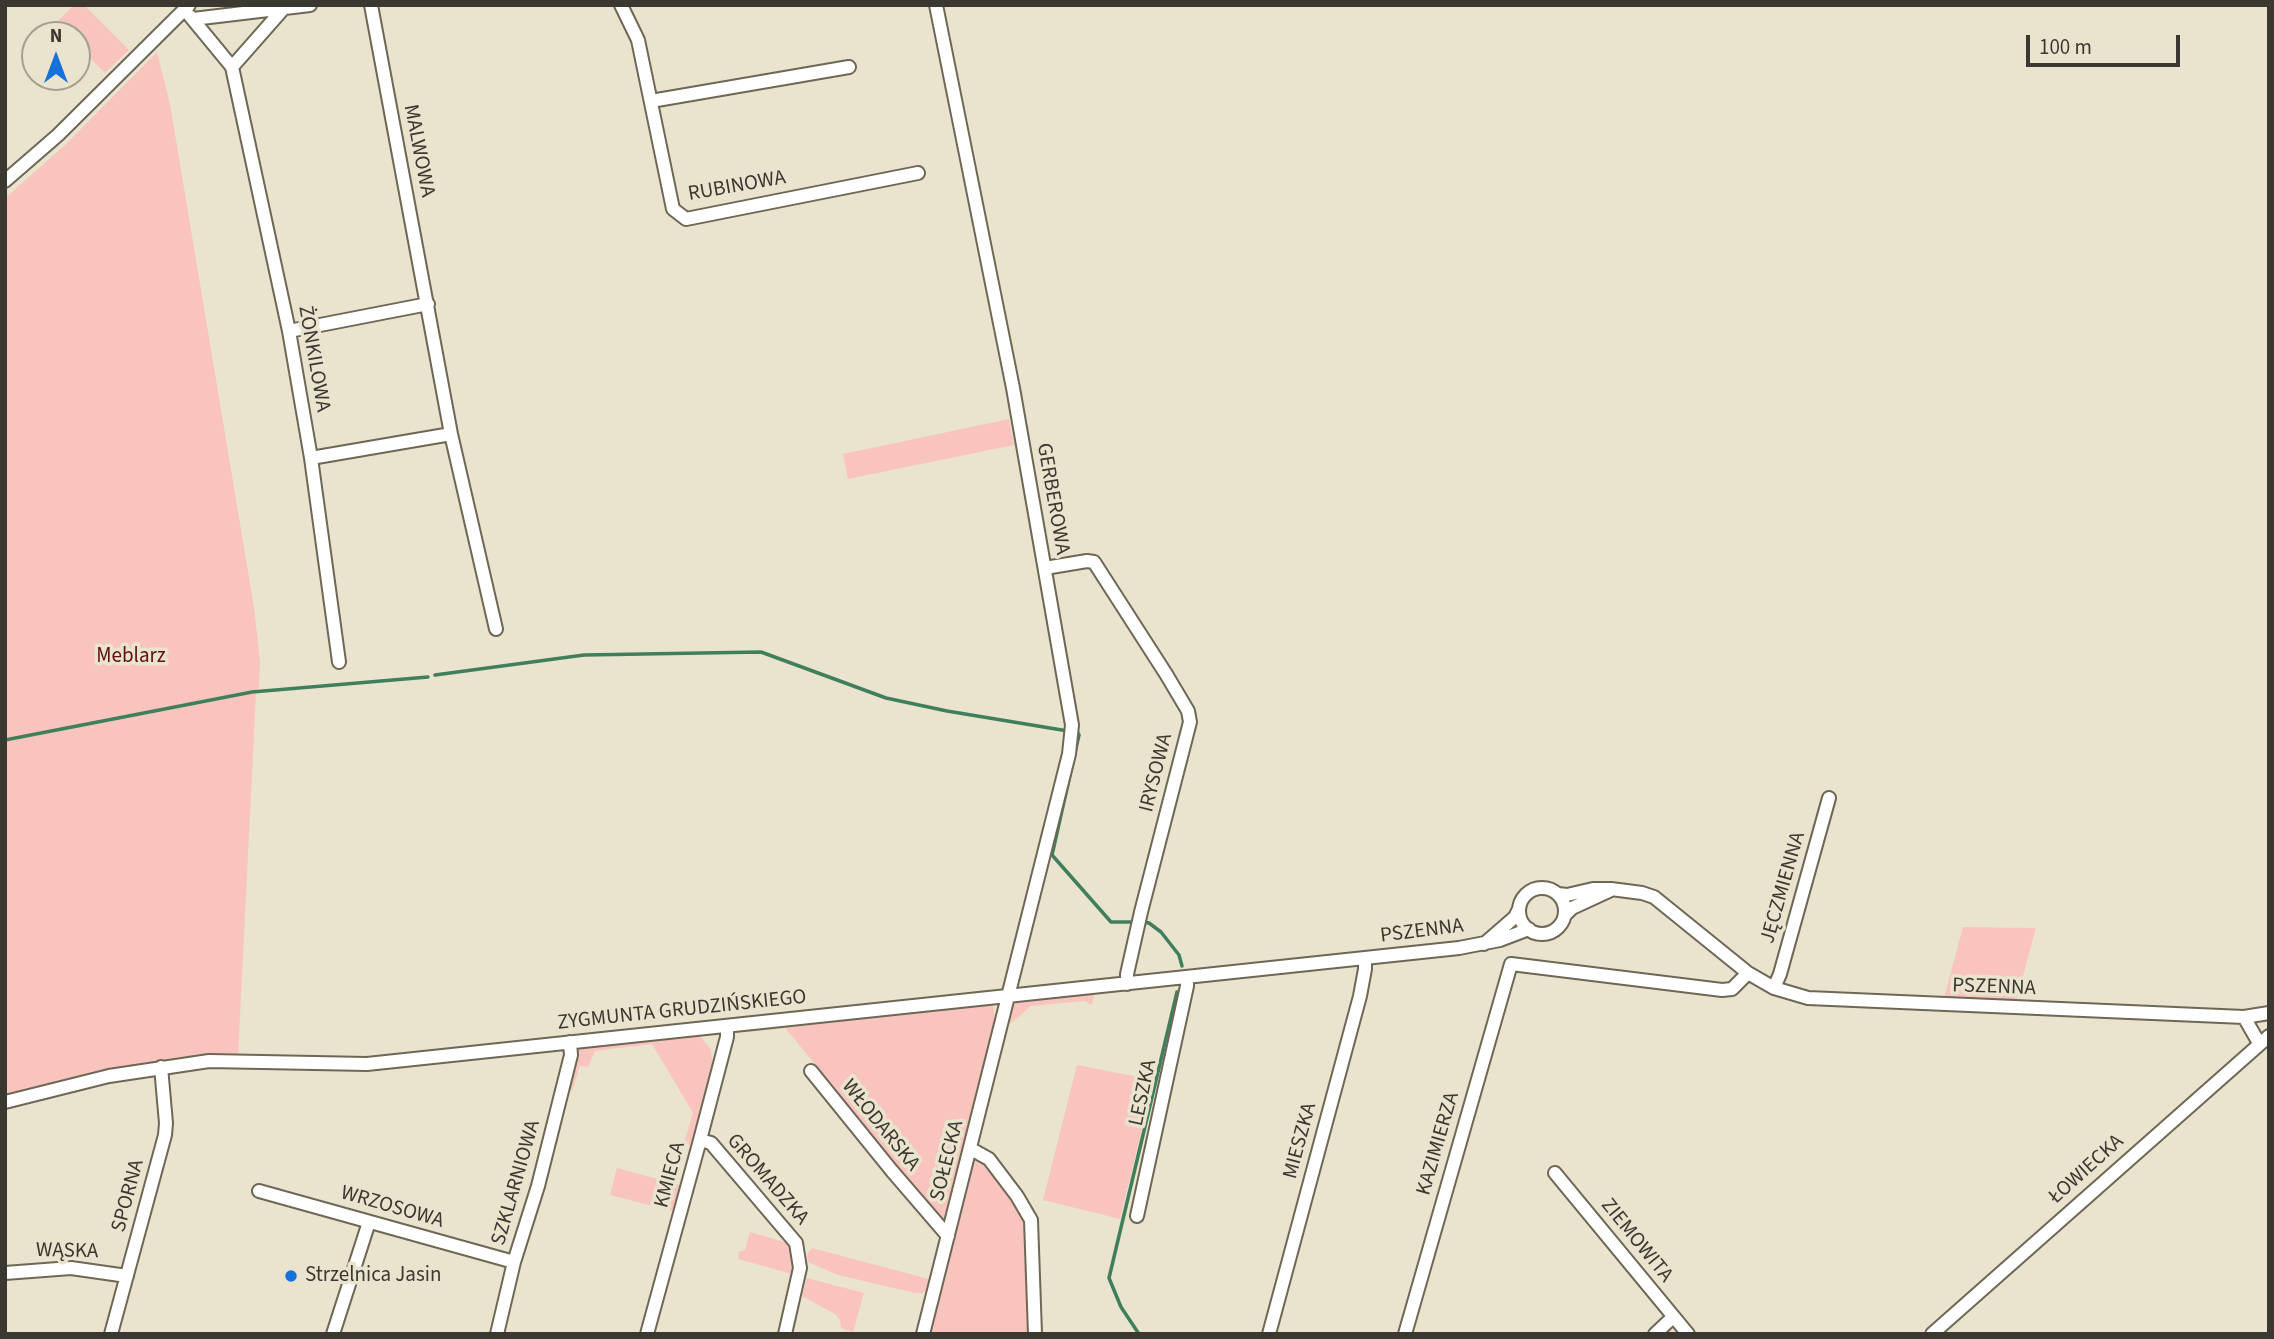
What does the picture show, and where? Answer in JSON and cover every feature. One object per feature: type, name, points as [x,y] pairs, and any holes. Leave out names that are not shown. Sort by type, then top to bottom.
[{"type":"street","points":[[5,181],[58,135],[188,12],[310,5]]},
{"type":"street","name":"MALWOWA","points":[[371,5],[451,434],[496,629]]},
{"type":"street","name":"RUBINOWA","points":[[621,5],[638,40],[673,209],[686,219],[918,173]]},
{"type":"street","name":"GERBEROWA","points":[[936,5],[1003,336],[1069,698],[1072,738],[1008,997]]},
{"type":"street","points":[[232,67],[284,8]]},
{"type":"street","name":"ŻONKILOWA","points":[[188,12],[232,67],[289,331],[311,458],[339,662]]},
{"type":"street","points":[[651,102],[849,67]]},
{"type":"street","points":[[289,331],[428,304]]},
{"type":"street","points":[[311,458],[451,434]]},
{"type":"street","name":"IRYSOWA","points":[[1045,568],[1094,562],[1188,711],[1190,722],[1141,912],[1127,984]]},
{"type":"street","name":"JĘCZMIENNA","points":[[1774,988],[1829,798]]},
{"type":"street","name":"PSZENNA","points":[[1483,944],[1515,917],[1524,897],[1534,889],[1547,888],[1567,895],[1593,889],[1642,892],[1654,897],[1748,973],[1774,988],[1808,998],[2256,1015]]},
{"type":"street","name":"PSZENNA","points":[[1365,958],[1483,944],[1529,929],[1540,934],[1551,932],[1560,925],[1572,908],[1611,890]]},
{"type":"street","points":[[1558,894],[1564,903],[1565,915]]},
{"type":"street","points":[[1519,909],[1521,920],[1529,929]]},
{"type":"street","name":"ZYGMUNTA GRUDZIŃSKIEGO","points":[[5,1102],[88,1080],[161,1067],[232,1060],[317,1065],[367,1064],[1365,958]]},
{"type":"street","name":"MIESZKA","points":[[1269,1334],[1360,996],[1365,958]]},
{"type":"street","name":"KAZIMIERZA","points":[[1405,1334],[1511,964],[1722,990],[1732,989],[1748,973]]},
{"type":"street","name":"LESZKA","points":[[1137,1216],[1187,978]]},
{"type":"street","name":"SOŁECKA","points":[[923,1334],[1008,997]]},
{"type":"street","points":[[2256,1015],[2269,1028]]},
{"type":"street","points":[[2256,1015],[2264,1039]]},
{"type":"street","name":"KMIECA","points":[[647,1334],[727,1037],[727,1026]]},
{"type":"street","name":"ŁOWIECKA","points":[[1932,1334],[2264,1039]]},
{"type":"street","name":"SZKLARNIOWA","points":[[497,1334],[514,1262],[538,1186],[565,1080],[571,1055],[570,1042]]},
{"type":"street","name":"SPORNA","points":[[111,1334],[166,1132],[161,1067]]},
{"type":"street","name":"WŁODARSKA","points":[[811,1071],[948,1236]]},
{"type":"street","name":"GROMADZKA","points":[[700,1140],[711,1143],[796,1243],[801,1258],[800,1268],[785,1334]]},
{"type":"street","points":[[971,1149],[989,1159],[1031,1220],[1035,1334]]},
{"type":"street","name":"ZIEMOWITA","points":[[1555,1173],[1688,1334]]},
{"type":"street","name":"WRZOSOWA","points":[[259,1191],[514,1262]]},
{"type":"street","points":[[333,1334],[369,1222]]},
{"type":"street","name":"WĄSKA","points":[[5,1273],[71,1268],[127,1276]]},
{"type":"street","points":[[1655,1334],[1674,1317]]},
{"type":"green space","points":[[74,5],[84,5],[129,50],[105,73],[91,59],[91,21],[58,21]]},
{"type":"green space","name":"Meblarz","points":[[157,52],[170,104],[254,607],[260,662],[256,693],[238,1057],[152,1063],[92,1072],[5,1096],[5,198],[64,146]]},
{"type":"green space","points":[[1009,419],[1014,445],[848,479],[843,454]]},
{"type":"green space","points":[[1963,927],[2036,928],[2016,1002],[1944,998]]},
{"type":"green space","points":[[1096,984],[1092,1005],[1085,1001],[1031,1006],[1010,1024],[1014,1002],[1019,995]]},
{"type":"green space","points":[[993,1004],[996,1027],[948,1219],[945,1220],[939,1219],[852,1120],[840,1094],[785,1028],[748,1032],[752,1023]]},
{"type":"green space","points":[[698,1033],[711,1050],[713,1066],[691,1159],[687,1158],[690,1145],[684,1143],[693,1113],[652,1044],[595,1051],[588,1067],[580,1066],[572,1091],[569,1089],[578,1046]]},
{"type":"green space","points":[[1077,1065],[1154,1080],[1120,1219],[1043,1200]]},
{"type":"green space","points":[[973,1152],[987,1160],[1024,1211],[1029,1227],[1029,1334],[927,1334]]},
{"type":"green space","points":[[617,1168],[680,1185],[673,1211],[610,1195]]},
{"type":"green space","points":[[750,1232],[791,1244],[795,1275],[738,1259],[739,1252],[745,1250]]},
{"type":"green space","points":[[812,1248],[929,1279],[928,1289],[923,1293],[915,1293],[838,1275],[808,1262],[807,1254]]},
{"type":"green space","points":[[807,1278],[864,1293],[853,1332],[841,1328],[840,1320],[835,1314],[802,1296]]},
{"type":"waterway","points":[[435,675],[584,655],[761,652],[886,698],[1068,731]]},
{"type":"waterway","points":[[5,740],[252,692],[428,677]]},
{"type":"waterway","points":[[1078,733],[1052,855],[1111,922],[1133,922]]},
{"type":"waterway","points":[[1143,922],[1161,932],[1179,955],[1182,966]]},
{"type":"waterway","points":[[1139,1334],[1121,1307],[1109,1278],[1177,992]]},
{"type":"place","name":"Strzelnica Jasin","points":[[291,1276]]}]
